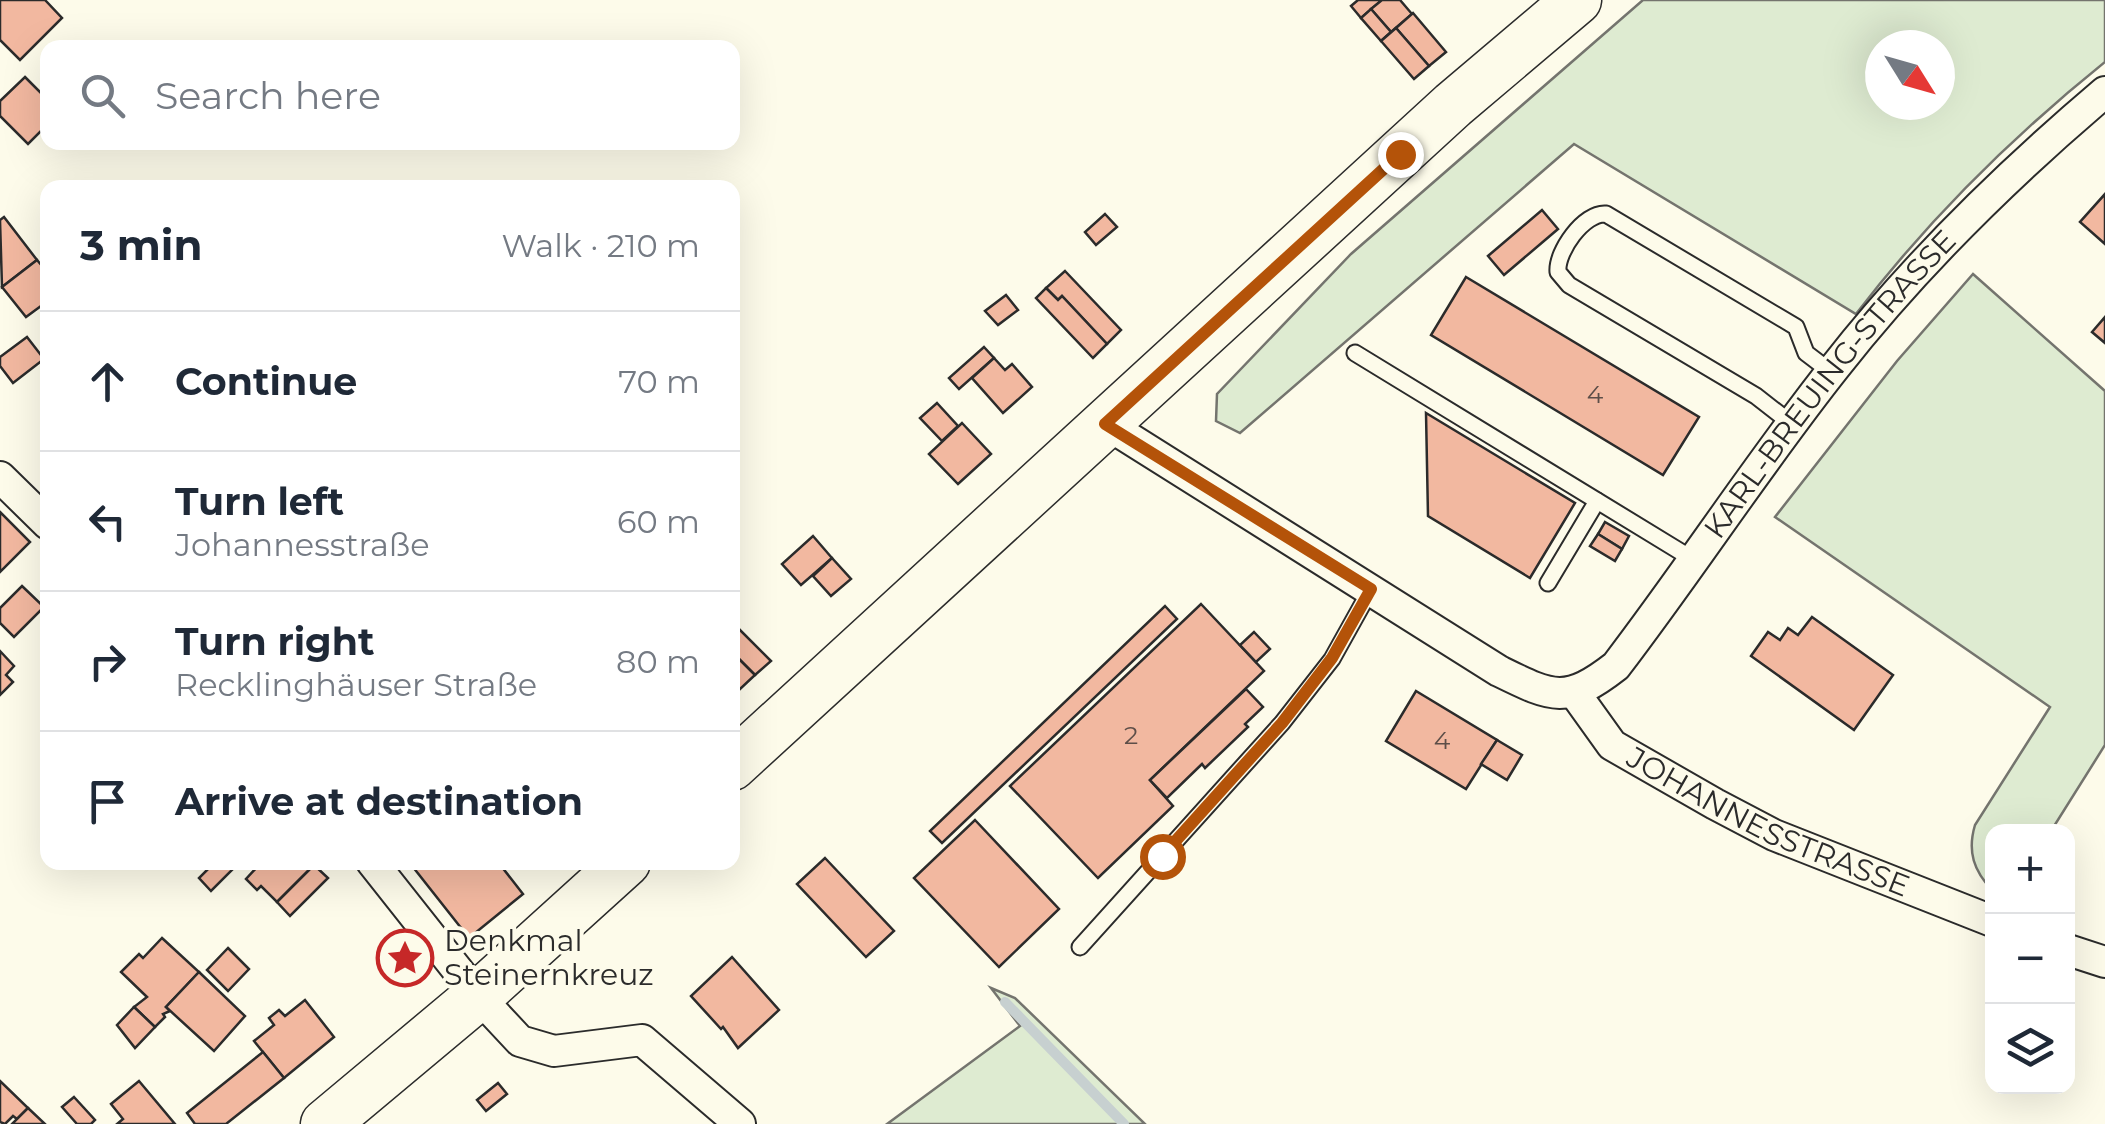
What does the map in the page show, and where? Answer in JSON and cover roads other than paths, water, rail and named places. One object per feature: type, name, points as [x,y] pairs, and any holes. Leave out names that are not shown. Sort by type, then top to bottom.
[{"type":"main road","points":[[740,759],[1454,105],[1578,0]]},
{"type":"main road","points":[[325,1124],[478,996],[617,870]]},
{"type":"street","name":"KARL-BREUING-STRASSE","points":[[1574,692],[1616,666],[1830,372],[1949,237],[2040,147],[2105,92]]},
{"type":"street","points":[[1105,424],[1500,672],[1545,693],[1574,692]]},
{"type":"street","points":[[0,477],[40,516]]},
{"type":"street","name":"JOHANNESSTRASSE","points":[[1574,692],[1612,745],[1715,804],[1774,835],[1985,918]]},
{"type":"street","points":[[378,870],[478,996],[520,1041],[554,1051],[642,1040],[740,1124]]},
{"type":"street","points":[[2075,952],[2105,962]]},
{"type":"lane","points":[[1792,424],[1756,396],[1569,285],[1558,272],[1560,252],[1591,217],[1606,214],[1796,327],[1806,353],[1830,372]]},
{"type":"lane","points":[[1355,353],[1694,560]]},
{"type":"lane","points":[[1548,583],[1597,501]]},
{"type":"lane","points":[[1080,947],[1282,723],[1332,658],[1371,589]]},
{"type":"waterway","points":[[1005,1002],[1124,1124]]},
{"type":"place","name":"Denkmal Steinernkreuz","points":[[405,958]]}]
